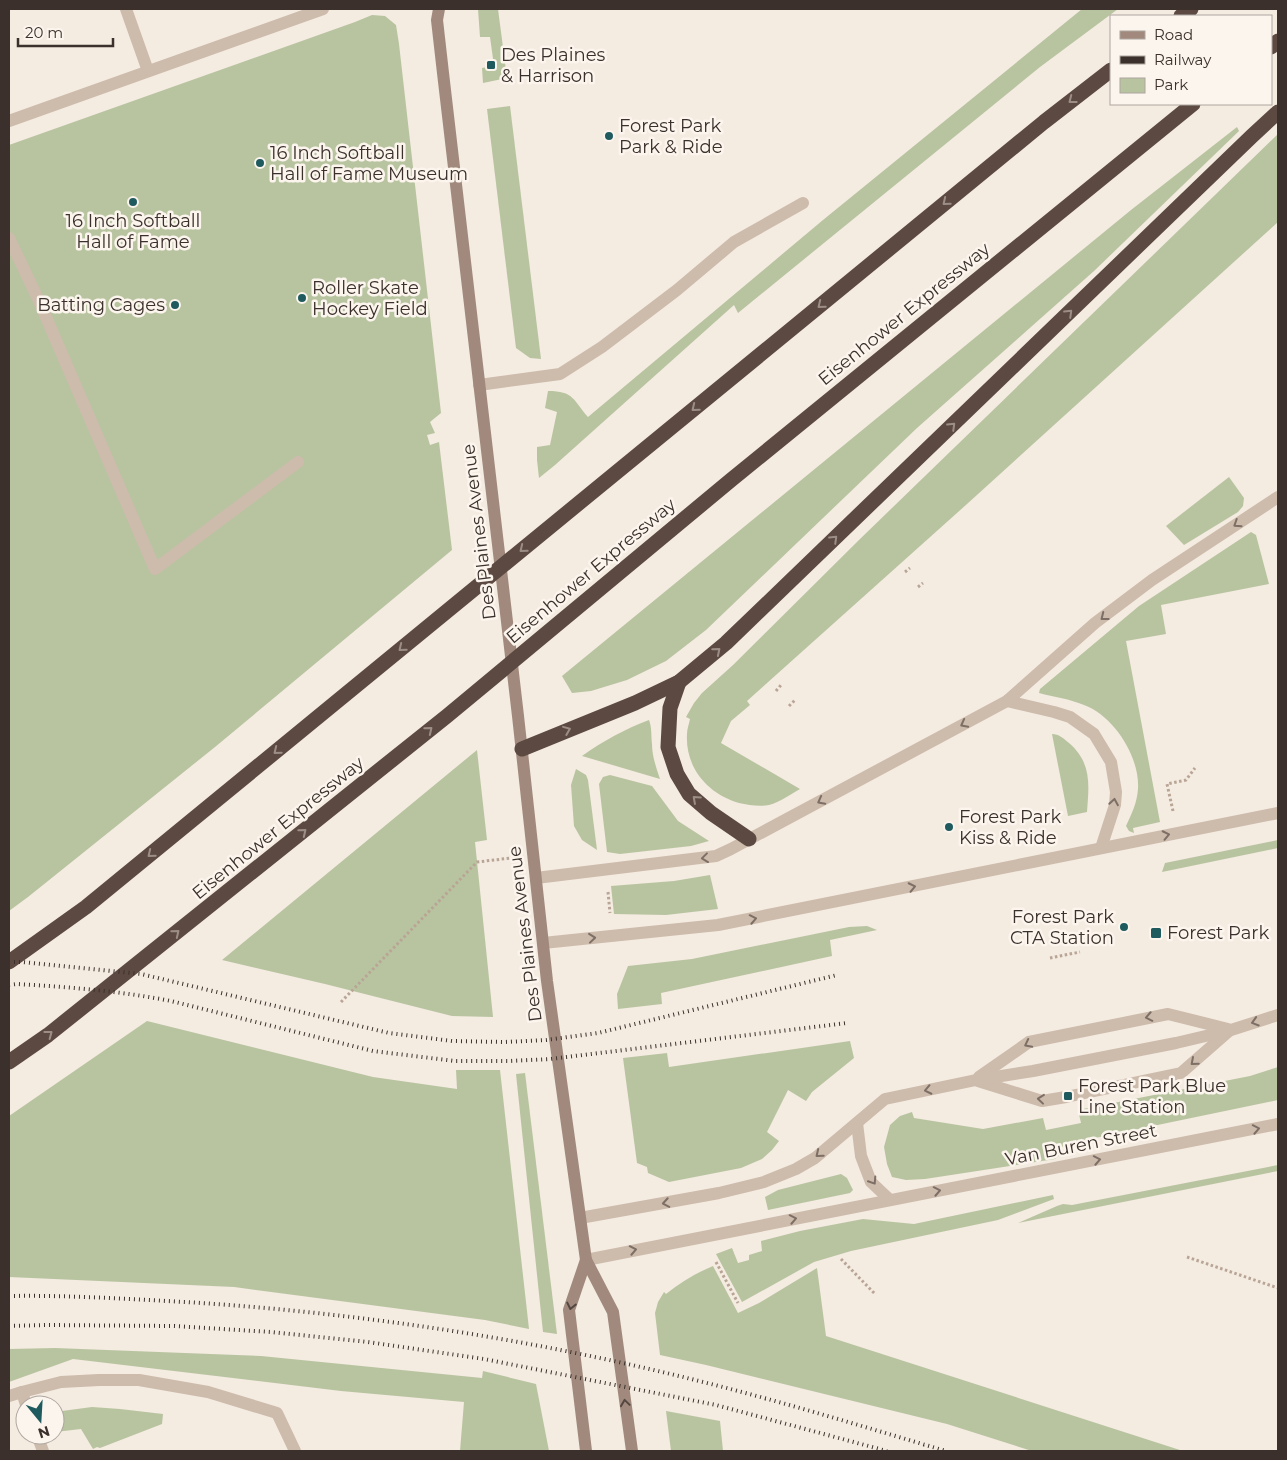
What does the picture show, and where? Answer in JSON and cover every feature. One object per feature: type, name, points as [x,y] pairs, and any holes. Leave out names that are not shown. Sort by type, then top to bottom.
[{"type":"highway","points":[[9,962],[93,901],[1036,128],[1110,71]]},
{"type":"highway","name":"Eisenhower Expressway","points":[[9,1062],[48,1035],[416,740],[738,474],[1191,105]]},
{"type":"highway","points":[[522,748],[635,703],[679,682],[726,643],[1278,112]]},
{"type":"highway","points":[[679,682],[670,708],[668,746],[677,774],[689,794],[711,813],[749,839]]},
{"type":"main road","name":"Des Plaines Avenue","points":[[439,9],[437,20],[522,748],[547,981],[586,1260],[612,1312],[632,1451]]},
{"type":"main road","name":"Des Plaines Avenue","points":[[586,1260],[569,1310],[586,1451]]},
{"type":"street","points":[[126,9],[148,71]]},
{"type":"street","points":[[9,121],[148,71],[302,12],[324,9]]},
{"type":"street","points":[[479,385],[560,374],[610,341],[677,290],[734,242],[803,203]]},
{"type":"street","points":[[9,238],[39,301],[155,569],[298,462]]},
{"type":"street","points":[[536,878],[716,856],[1007,701],[1095,623],[1152,580],[1278,497]]},
{"type":"street","points":[[1007,701],[1070,717],[1094,734],[1110,762],[1116,792],[1115,805],[1101,848]]},
{"type":"street","points":[[543,944],[718,925],[1278,813]]},
{"type":"street","points":[[976,1080],[1029,1042],[1158,1015],[1168,1014],[1231,1030]]},
{"type":"street","points":[[580,1218],[719,1193],[764,1182],[796,1169],[815,1158],[886,1099],[1176,1042],[1231,1030],[1278,1015]]},
{"type":"street","points":[[976,1080],[1042,1101],[1066,1097],[1181,1073],[1231,1030]]},
{"type":"street","points":[[857,1123],[861,1156],[871,1182],[890,1200]]},
{"type":"street","name":"Van Buren Street","points":[[586,1260],[1278,1124]]},
{"type":"street","points":[[9,1396],[61,1382],[139,1380],[208,1392],[277,1413],[296,1451]]},
{"type":"path","points":[[905,572],[910,568]]},
{"type":"path","points":[[918,587],[923,583]]},
{"type":"path","points":[[776,690],[781,685]]},
{"type":"path","points":[[789,706],[795,700]]},
{"type":"path","points":[[1171,801],[1167,784],[1186,780],[1195,768]]},
{"type":"path","points":[[341,1002],[477,862],[534,855]]},
{"type":"path","points":[[608,888],[610,914]]},
{"type":"path","points":[[1050,958],[1080,952]]},
{"type":"path","points":[[1187,1256],[1278,1288]]},
{"type":"path","points":[[842,1259],[875,1294]]},
{"type":"path","points":[[716,1262],[738,1303]]},
{"type":"green space","points":[[478,9],[498,9],[507,78],[483,83],[482,68],[494,66],[490,37],[480,37]]},
{"type":"green space","points":[[1082,9],[1118,9],[1040,67],[738,313],[734,305],[539,478],[537,447],[550,445],[557,412],[545,408],[548,391],[557,391],[568,395],[576,401],[588,417],[823,220]]},
{"type":"green space","points":[[372,15],[385,16],[396,25],[399,44],[441,413],[430,422],[435,433],[427,435],[430,445],[439,442],[452,550],[215,747],[9,911],[9,145]]},
{"type":"green space","points":[[510,106],[541,359],[530,358],[516,348],[487,109]]},
{"type":"green space","points":[[1237,127],[1239,131],[1094,271],[917,428],[706,630],[666,661],[627,680],[591,691],[572,693],[562,676],[1131,210]]},
{"type":"green space","points":[[1278,134],[1278,222],[747,701],[750,705],[731,721],[721,743],[800,789],[773,804],[758,806],[728,799],[708,786],[694,768],[687,746],[687,732],[690,719],[686,717],[702,693]]},
{"type":"green space","points":[[1229,477],[1244,498],[1243,506],[1238,512],[1184,545],[1166,526]]},
{"type":"green space","points":[[1251,532],[1256,535],[1269,584],[1161,605],[1166,634],[1126,641],[1160,822],[1133,828],[1134,833],[1129,831],[1126,826],[1137,799],[1137,777],[1135,764],[1123,739],[1115,728],[1095,710],[1073,701],[1039,693],[1040,689],[1139,606]]},
{"type":"green space","points":[[649,720],[653,757],[660,779],[582,756],[614,736]]},
{"type":"green space","points":[[1052,734],[1065,739],[1082,758],[1088,784],[1087,812],[1068,816]]},
{"type":"green space","points":[[477,750],[487,840],[475,842],[493,1017],[452,1016],[222,960]]},
{"type":"green space","points":[[576,769],[586,775],[588,780],[597,850],[582,840],[574,826],[571,785]]},
{"type":"green space","points":[[610,775],[652,786],[678,821],[709,841],[691,846],[620,854],[607,852],[599,784],[603,777]]},
{"type":"green space","points":[[1278,840],[1278,848],[1162,872],[1165,863]]},
{"type":"green space","points":[[710,875],[718,909],[666,915],[614,914],[611,886],[674,881]]},
{"type":"green space","points":[[867,926],[877,930],[830,940],[832,956],[661,993],[662,1004],[618,1009],[617,994],[628,966],[692,959],[849,927]]},
{"type":"green space","points":[[147,1021],[373,1077],[457,1089],[456,1070],[500,1070],[529,1329],[485,1320],[234,1287],[9,1277],[9,1116]]},
{"type":"green space","points":[[850,1041],[854,1058],[812,1092],[806,1101],[788,1090],[767,1132],[779,1141],[762,1159],[741,1168],[669,1182],[648,1173],[647,1167],[637,1163],[623,1058],[667,1053],[669,1067]]},
{"type":"green space","points":[[1278,1067],[1278,1100],[1066,1144],[1062,1147],[1060,1155],[1055,1159],[925,1179],[906,1180],[892,1177],[887,1164],[884,1147],[890,1125],[900,1116],[912,1112],[914,1118],[983,1129],[1043,1118],[1046,1130],[1081,1123],[1078,1110],[1250,1076]]},
{"type":"green space","points":[[525,1073],[557,1334],[543,1332],[516,1074]]},
{"type":"green space","points":[[1278,1165],[1278,1171],[1018,1223],[1063,1204],[1072,1205]]},
{"type":"green space","points":[[841,1174],[847,1178],[853,1190],[850,1193],[768,1210],[765,1197],[778,1190]]},
{"type":"green space","points":[[1053,1195],[1054,1199],[998,1220],[851,1251],[814,1262],[742,1302],[716,1254],[732,1248],[738,1263],[749,1260],[749,1255],[762,1251],[761,1241],[800,1231],[863,1219],[914,1224]]},
{"type":"green space","points":[[713,1266],[738,1313],[759,1303],[817,1268],[826,1336],[1183,1451],[1032,1451],[947,1424],[660,1355],[655,1313],[658,1302],[664,1292],[666,1294],[689,1278]]},
{"type":"green space","points":[[55,1348],[261,1356],[482,1378],[483,1371],[536,1384],[549,1451],[460,1451],[464,1402],[341,1391],[73,1359],[9,1382],[9,1349]]},
{"type":"green space","points":[[92,1407],[163,1414],[162,1424],[93,1449],[81,1429],[65,1431],[65,1411]]},
{"type":"green space","points":[[666,1411],[720,1421],[723,1451],[671,1451]]},
{"type":"railway","points":[[9,962],[141,974],[389,1033],[452,1041],[504,1042],[546,1040],[598,1033],[837,975]]},
{"type":"railway","points":[[9,985],[75,988],[171,1001],[373,1051],[455,1061],[550,1059],[847,1023]]},
{"type":"railway","points":[[9,1296],[98,1298],[252,1307],[319,1313],[450,1331],[581,1354],[646,1368],[800,1408],[946,1451]]},
{"type":"railway","points":[[9,1326],[174,1326],[271,1332],[368,1342],[484,1359],[716,1405],[887,1451]]},
{"type":"place","name":"Des Plaines & Harrison","points":[[491,65]]},
{"type":"place","name":"Forest Park Park & Ride","points":[[609,136]]},
{"type":"place","name":"16 Inch Softball Hall of Fame Museum","points":[[260,163]]},
{"type":"place","name":"16 Inch Softball Hall of Fame","points":[[133,202]]},
{"type":"place","name":"Roller Skate Hockey Field","points":[[302,298]]},
{"type":"place","name":"Batting Cages","points":[[175,305]]},
{"type":"place","name":"Forest Park Kiss & Ride","points":[[949,827]]},
{"type":"place","name":"Forest Park CTA Station","points":[[1124,927]]},
{"type":"place","name":"Forest Park","points":[[1156,933]]},
{"type":"place","name":"Forest Park Blue Line Station","points":[[1068,1096]]}]
